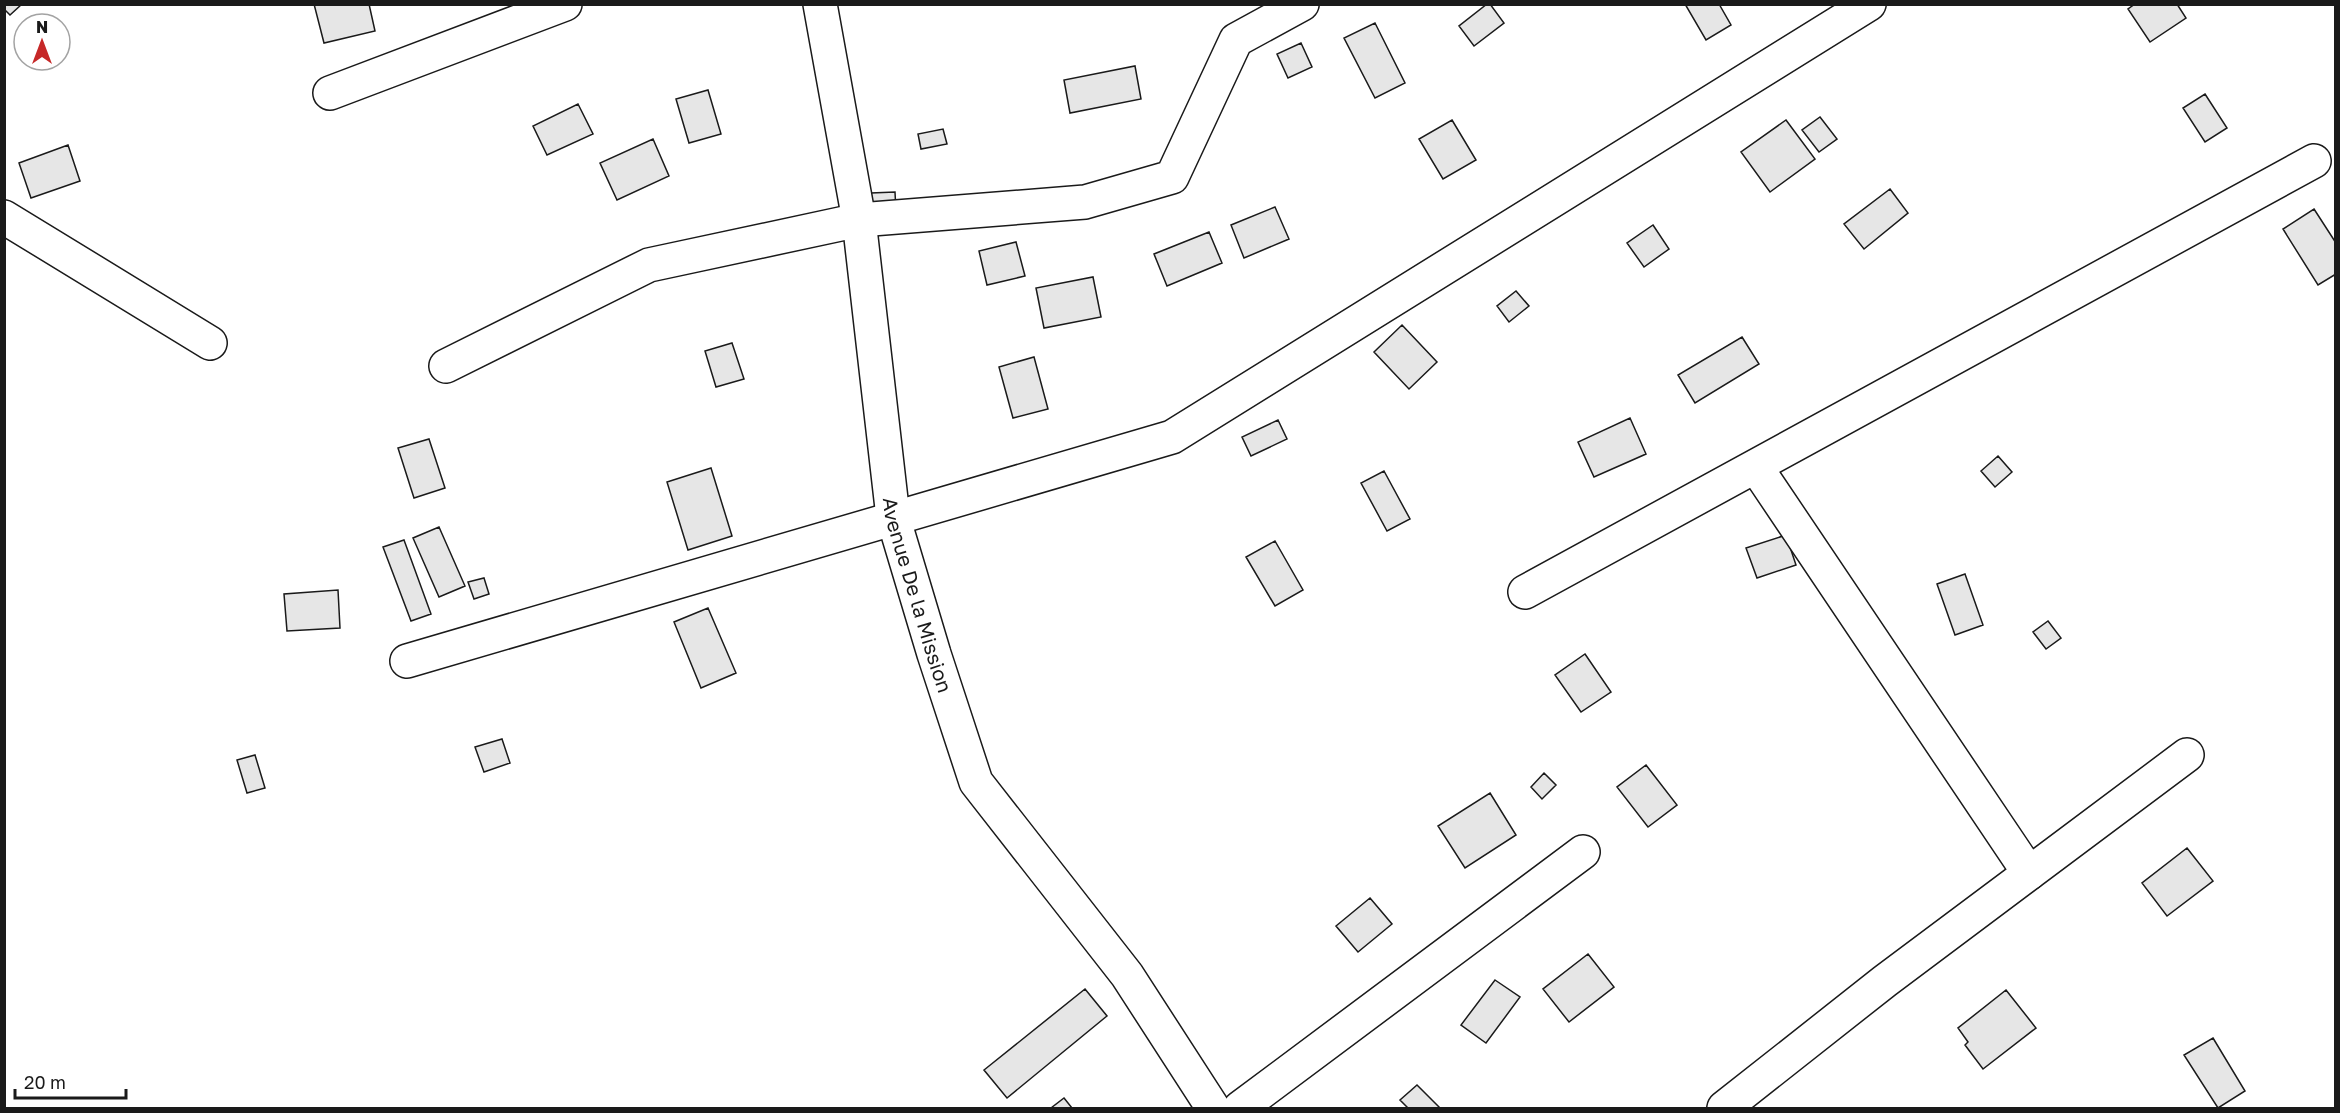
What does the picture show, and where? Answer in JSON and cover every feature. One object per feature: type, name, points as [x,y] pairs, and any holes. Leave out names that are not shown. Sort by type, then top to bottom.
[{"type":"street","points":[[330,93],[565,4]]},
{"type":"street","name":"Avenue De la Mission","points":[[820,4],[859,220],[893,517],[934,654],[976,782],[1127,975],[1213,1108]]},
{"type":"street","points":[[446,366],[649,265],[859,220],[1084,202],[1172,177],[1236,40],[1302,4]]},
{"type":"street","points":[[407,661],[1172,437],[1869,4]]},
{"type":"street","points":[[1525,592],[2313,161]]},
{"type":"street","points":[[4,217],[210,343]]},
{"type":"street","points":[[1756,467],[2029,873]]},
{"type":"street","points":[[1725,1108],[1885,981],[2187,755]]},
{"type":"street","points":[[1240,1108],[1583,852]]},
{"type":"building","points":[[4,4],[22,4],[10,15],[4,9]]},
{"type":"building","points":[[314,4],[369,4],[375,31],[324,43]]},
{"type":"building","points":[[1490,4],[1504,23],[1474,46],[1459,26]]},
{"type":"building","points":[[1685,4],[1719,4],[1731,25],[1706,40]]},
{"type":"building","points":[[2135,4],[2177,4],[2186,18],[2150,42],[2128,9]]},
{"type":"building","points":[[1375,23],[1405,83],[1375,98],[1344,38]]},
{"type":"building","points":[[1301,43],[1312,67],[1288,78],[1277,54]]},
{"type":"building","points":[[1135,66],[1141,99],[1070,113],[1064,80]]},
{"type":"building","points":[[708,90],[721,134],[689,143],[676,99]]},
{"type":"building","points":[[2205,94],[2227,128],[2205,142],[2183,108]]},
{"type":"building","points":[[578,104],[593,134],[547,155],[533,126]]},
{"type":"building","points":[[1820,117],[1837,139],[1819,152],[1802,130]]},
{"type":"building","points":[[1452,120],[1476,160],[1443,179],[1419,139]]},
{"type":"building","points":[[1786,120],[1815,159],[1770,192],[1741,152]]},
{"type":"building","points":[[943,129],[947,144],[921,149],[918,134]]},
{"type":"building","points":[[653,139],[669,176],[617,200],[600,163]]},
{"type":"building","points":[[68,145],[80,181],[31,198],[19,163]]},
{"type":"building","points":[[1890,189],[1908,213],[1864,249],[1844,224]]},
{"type":"building","points":[[895,192],[896,212],[873,214],[871,193]]},
{"type":"building","points":[[1275,207],[1289,239],[1244,258],[1231,225]]},
{"type":"building","points":[[2314,209],[2336,243],[2336,274],[2318,285],[2283,229]]},
{"type":"building","points":[[1653,225],[1669,249],[1644,267],[1627,243]]},
{"type":"building","points":[[1209,232],[1222,263],[1167,286],[1154,254]]},
{"type":"building","points":[[1016,242],[1025,276],[987,285],[979,251]]},
{"type":"building","points":[[1093,277],[1101,317],[1044,328],[1036,288]]},
{"type":"building","points":[[1516,291],[1529,306],[1509,322],[1497,306]]},
{"type":"building","points":[[1402,325],[1437,362],[1409,389],[1374,352]]},
{"type":"building","points":[[1742,337],[1759,364],[1695,403],[1678,375]]},
{"type":"building","points":[[732,343],[744,379],[716,387],[705,351]]},
{"type":"building","points":[[1034,357],[1048,409],[1013,418],[999,367]]},
{"type":"building","points":[[1630,418],[1646,454],[1594,477],[1578,442]]},
{"type":"building","points":[[1278,420],[1287,439],[1251,456],[1242,437]]},
{"type":"building","points":[[429,439],[445,488],[414,498],[398,448]]},
{"type":"building","points":[[1998,456],[2012,472],[1995,487],[1981,471]]},
{"type":"building","points":[[711,468],[732,536],[688,550],[667,482]]},
{"type":"building","points":[[1384,471],[1410,519],[1387,531],[1361,483]]},
{"type":"building","points":[[439,527],[465,586],[439,597],[413,538]]},
{"type":"building","points":[[1786,535],[1796,565],[1757,578],[1746,548]]},
{"type":"building","points":[[404,540],[431,614],[411,621],[383,547]]},
{"type":"building","points":[[1275,541],[1303,590],[1275,606],[1246,557]]},
{"type":"building","points":[[1965,574],[1983,625],[1955,635],[1937,584]]},
{"type":"building","points":[[484,578],[489,594],[474,599],[468,582]]},
{"type":"building","points":[[338,590],[340,628],[287,631],[284,594]]},
{"type":"building","points":[[708,608],[736,673],[701,688],[674,622]]},
{"type":"building","points":[[2048,621],[2061,638],[2046,649],[2033,632]]},
{"type":"building","points":[[1585,654],[1611,692],[1581,712],[1555,675]]},
{"type":"building","points":[[502,739],[510,763],[484,772],[475,747]]},
{"type":"building","points":[[255,755],[265,788],[247,793],[237,760]]},
{"type":"building","points":[[1646,765],[1677,805],[1648,827],[1617,787]]},
{"type":"building","points":[[1544,773],[1556,785],[1542,799],[1531,787]]},
{"type":"building","points":[[1490,793],[1516,835],[1465,868],[1438,826]]},
{"type":"building","points":[[2187,848],[2213,881],[2167,916],[2142,883]]},
{"type":"building","points":[[1370,898],[1392,924],[1358,952],[1336,926]]},
{"type":"building","points":[[1588,954],[1614,987],[1569,1022],[1543,989]]},
{"type":"building","points":[[1495,980],[1520,997],[1486,1043],[1461,1025]]},
{"type":"building","points":[[1085,989],[1107,1016],[1007,1098],[984,1070]]},
{"type":"building","points":[[2006,990],[2036,1028],[1983,1069],[1965,1045],[1968,1042],[1958,1028]]},
{"type":"building","points":[[2213,1038],[2245,1091],[2218,1108],[2184,1055]]},
{"type":"building","points":[[1417,1085],[1440,1108],[1408,1108],[1400,1100]]},
{"type":"building","points":[[1064,1098],[1072,1108],[1051,1108]]}]
